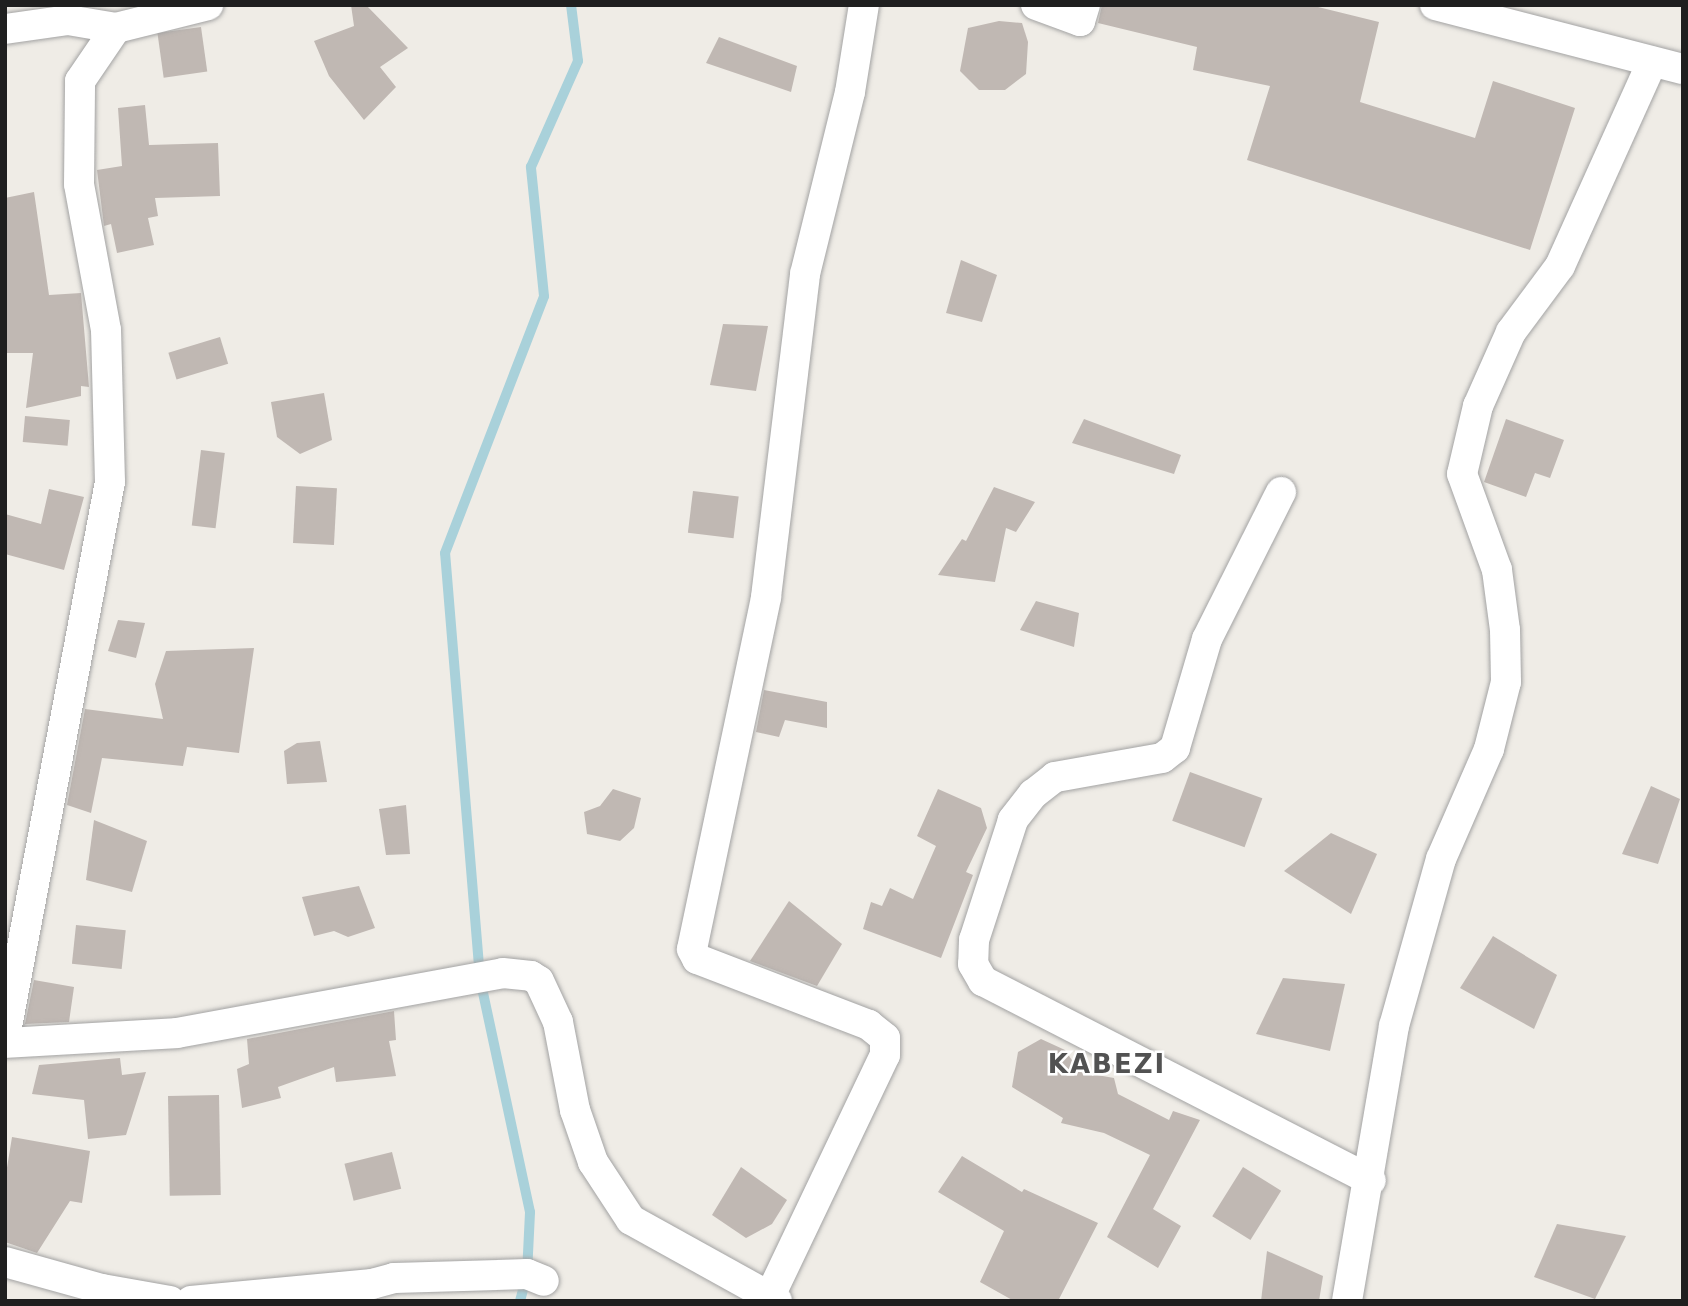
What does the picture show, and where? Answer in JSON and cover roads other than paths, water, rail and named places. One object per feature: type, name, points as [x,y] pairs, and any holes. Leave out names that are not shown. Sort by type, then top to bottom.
[{"type":"street","points":[[5,29],[68,20],[116,28],[208,5]]},
{"type":"street","points":[[5,1043],[177,1033],[503,974],[531,976],[539,981],[558,1022],[575,1110],[593,1163],[631,1220],[773,1299],[885,1055],[886,1038],[869,1025],[696,959],[693,941],[766,597],[805,274],[850,92],[864,5]]},
{"type":"street","points":[[1036,5],[1080,21],[1085,5]]},
{"type":"street","points":[[1435,5],[1683,69]]},
{"type":"street","points":[[5,1037],[110,482],[106,330],[79,184],[80,81],[116,28]]},
{"type":"street","points":[[1347,1301],[1371,1180],[1394,1026],[1441,859],[1489,749],[1506,682],[1505,630],[1497,570],[1462,474],[1478,406],[1511,332],[1560,265],[1652,62]]},
{"type":"street","points":[[1281,492],[1207,639],[1175,748],[1162,758],[1055,777],[1033,794],[1013,820],[974,940],[973,964],[983,981],[1371,1180]]},
{"type":"street","points":[[5,1262],[102,1289],[170,1301]]},
{"type":"street","points":[[191,1301],[372,1284],[394,1278],[527,1274],[544,1281]]},
{"type":"waterway","points":[[520,1301],[527,1274],[530,1212],[480,978],[445,553],[544,296],[531,167],[578,61],[571,5]]},
{"type":"district","name":"KABEZI","points":[[1107,1065]]}]
